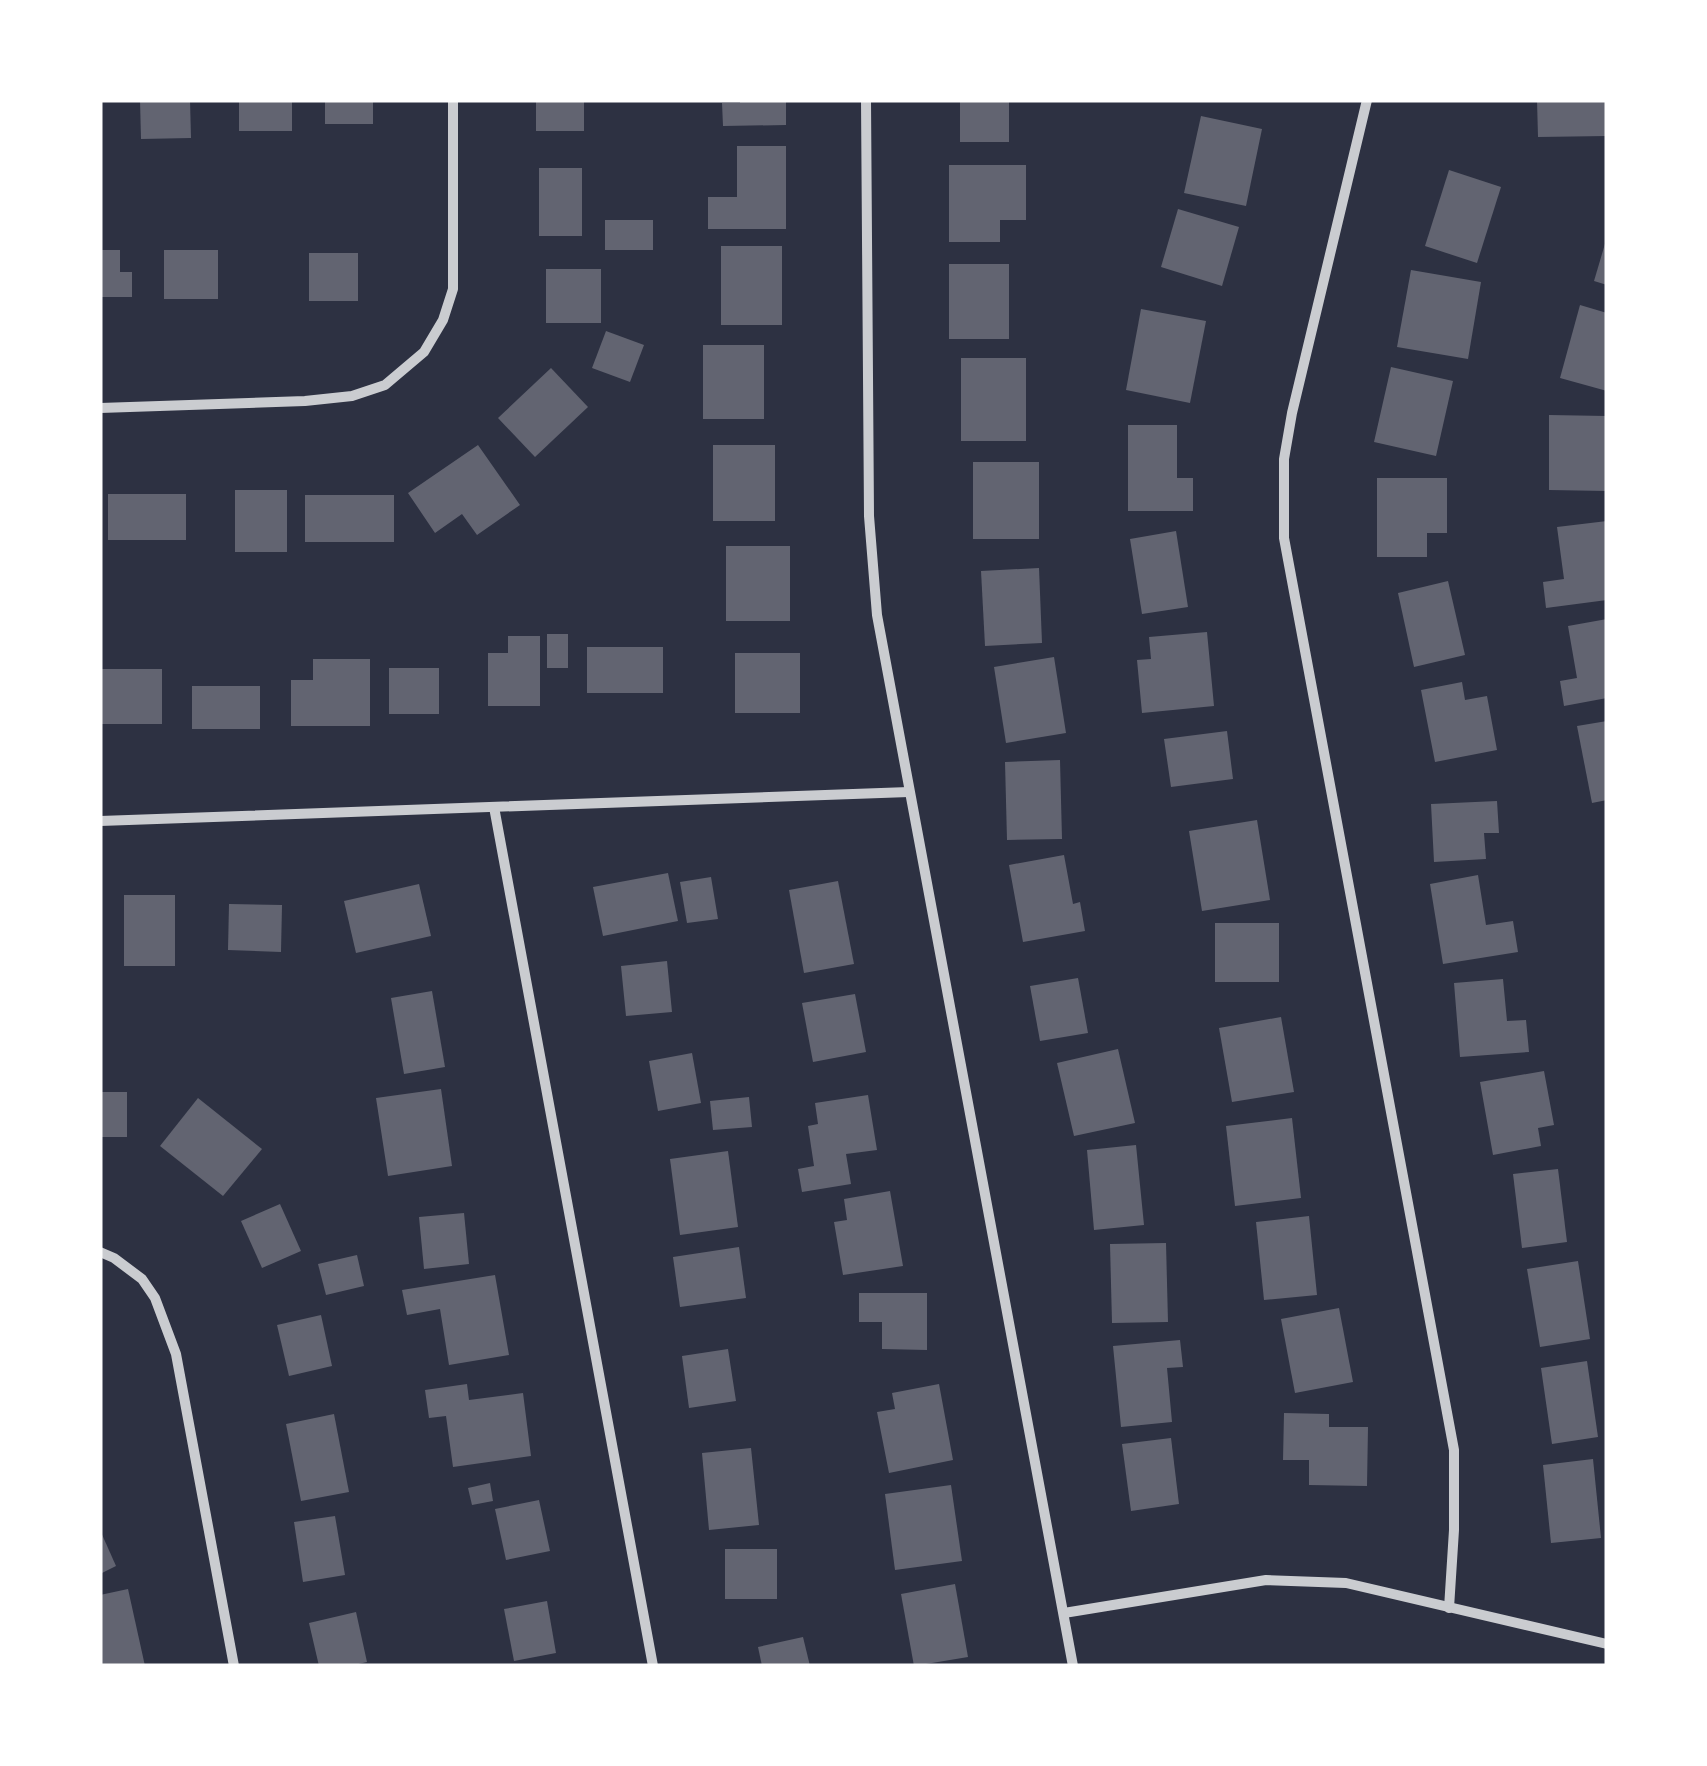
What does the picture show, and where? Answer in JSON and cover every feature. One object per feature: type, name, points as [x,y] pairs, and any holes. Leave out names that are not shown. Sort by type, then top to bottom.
[{"type":"street","points":[[100,408],[352,396],[384,384],[424,352],[443,320],[453,289],[452,100]]},
{"type":"street","points":[[866,100],[869,516],[877,615],[1073,1666]]},
{"type":"street","points":[[1366,100],[1284,459],[1284,538],[1454,1450],[1449,1608]]},
{"type":"street","points":[[100,820],[910,792]]},
{"type":"street","points":[[494,808],[654,1666]]},
{"type":"street","points":[[100,1252],[142,1280],[155,1298],[176,1354],[234,1666]]},
{"type":"street","points":[[1064,1613],[1266,1580],[1346,1583],[1607,1644]]},
{"type":"building","points":[[140,100],[190,100],[191,138],[141,139]]},
{"type":"building","points":[[239,100],[292,100],[292,131],[239,131]]},
{"type":"building","points":[[325,100],[373,100],[373,124],[325,124]]},
{"type":"building","points":[[536,100],[584,100],[584,131],[536,131]]},
{"type":"building","points":[[786,100],[786,125],[723,126],[722,103]]},
{"type":"building","points":[[960,100],[1009,100],[1009,142],[960,142]]},
{"type":"building","points":[[1537,100],[1607,100],[1607,136],[1538,137]]},
{"type":"building","points":[[1201,116],[1262,129],[1246,206],[1184,193]]},
{"type":"building","points":[[737,146],[786,146],[786,229],[708,229],[708,197],[737,197]]},
{"type":"building","points":[[949,165],[1026,165],[1026,220],[1000,220],[1000,242],[949,242]]},
{"type":"building","points":[[539,168],[582,168],[582,236],[539,236]]},
{"type":"building","points":[[1449,170],[1501,187],[1477,263],[1425,246]]},
{"type":"building","points":[[1178,209],[1239,227],[1222,286],[1161,267]]},
{"type":"building","points":[[605,220],[653,220],[653,250],[605,250]]},
{"type":"building","points":[[1607,237],[1607,285],[1594,281]]},
{"type":"building","points":[[721,246],[782,246],[782,325],[721,325]]},
{"type":"building","points":[[100,250],[120,250],[120,272],[132,272],[132,297],[100,297]]},
{"type":"building","points":[[164,250],[218,250],[218,299],[164,299]]},
{"type":"building","points":[[309,253],[358,253],[358,301],[309,301]]},
{"type":"building","points":[[949,264],[1009,264],[1009,339],[949,339]]},
{"type":"building","points":[[546,269],[601,269],[601,323],[546,323]]},
{"type":"building","points":[[1411,270],[1481,282],[1468,359],[1397,347]]},
{"type":"building","points":[[1580,305],[1607,313],[1607,391],[1560,378]]},
{"type":"building","points":[[1141,309],[1206,321],[1190,403],[1126,390]]},
{"type":"building","points":[[606,331],[644,345],[630,382],[592,368]]},
{"type":"building","points":[[703,345],[764,345],[764,419],[703,419]]},
{"type":"building","points":[[961,358],[1026,358],[1026,441],[961,441]]},
{"type":"building","points":[[1391,367],[1453,381],[1436,456],[1374,442]]},
{"type":"building","points":[[551,368],[588,407],[535,457],[498,418]]},
{"type":"building","points":[[1549,415],[1607,416],[1607,491],[1549,490]]},
{"type":"building","points":[[1128,425],[1177,425],[1177,478],[1193,478],[1193,511],[1128,511]]},
{"type":"building","points":[[478,445],[520,505],[477,535],[462,514],[435,533],[408,493]]},
{"type":"building","points":[[713,445],[775,445],[775,521],[713,521]]},
{"type":"building","points":[[973,462],[1039,462],[1039,539],[973,539]]},
{"type":"building","points":[[1377,478],[1447,478],[1447,533],[1427,533],[1427,557],[1377,557]]},
{"type":"building","points":[[235,490],[287,490],[287,552],[235,552]]},
{"type":"building","points":[[108,494],[186,494],[186,540],[108,540]]},
{"type":"building","points":[[305,495],[394,495],[394,542],[305,542]]},
{"type":"building","points":[[1607,521],[1607,600],[1546,608],[1543,582],[1564,579],[1557,527]]},
{"type":"building","points":[[1176,531],[1188,607],[1142,614],[1130,539]]},
{"type":"building","points":[[726,546],[790,546],[790,621],[726,621]]},
{"type":"building","points":[[1039,568],[1042,643],[985,646],[981,571]]},
{"type":"building","points":[[1448,581],[1465,655],[1414,667],[1398,593]]},
{"type":"building","points":[[1607,619],[1607,698],[1564,706],[1560,681],[1577,678],[1568,626]]},
{"type":"building","points":[[1207,632],[1214,706],[1142,713],[1137,660],[1151,659],[1149,637]]},
{"type":"building","points":[[547,634],[568,634],[568,668],[547,668]]},
{"type":"building","points":[[508,636],[540,636],[540,706],[488,706],[488,653],[508,653]]},
{"type":"building","points":[[587,647],[663,647],[663,693],[587,693]]},
{"type":"building","points":[[735,653],[800,653],[800,713],[735,713]]},
{"type":"building","points":[[1054,657],[1066,733],[1006,743],[994,667]]},
{"type":"building","points":[[313,659],[370,659],[370,726],[291,726],[291,680],[313,680]]},
{"type":"building","points":[[389,668],[439,668],[439,714],[389,714]]},
{"type":"building","points":[[100,669],[162,669],[162,724],[100,724]]},
{"type":"building","points":[[1462,682],[1465,700],[1487,696],[1497,750],[1435,762],[1421,690]]},
{"type":"building","points":[[192,686],[260,686],[260,729],[192,729]]},
{"type":"building","points":[[1607,721],[1607,800],[1592,803],[1577,726]]},
{"type":"building","points":[[1227,731],[1233,779],[1171,787],[1164,739]]},
{"type":"building","points":[[1060,760],[1062,839],[1007,840],[1005,762]]},
{"type":"building","points":[[1497,801],[1499,833],[1484,833],[1486,859],[1434,862],[1431,804]]},
{"type":"building","points":[[1257,820],[1270,900],[1202,911],[1189,831]]},
{"type":"building","points":[[1064,855],[1073,904],[1080,902],[1085,931],[1023,942],[1009,865]]},
{"type":"building","points":[[668,873],[678,921],[603,936],[593,887]]},
{"type":"building","points":[[1478,875],[1486,925],[1513,921],[1518,952],[1443,964],[1430,884]]},
{"type":"building","points":[[711,877],[718,919],[687,923],[680,882]]},
{"type":"building","points":[[838,881],[854,964],[804,973],[789,890]]},
{"type":"building","points":[[419,884],[431,936],[356,953],[344,901]]},
{"type":"building","points":[[124,895],[175,895],[175,966],[124,966]]},
{"type":"building","points":[[229,904],[282,905],[281,952],[228,950]]},
{"type":"building","points":[[1215,923],[1279,923],[1279,982],[1215,982]]},
{"type":"building","points":[[667,961],[672,1012],[626,1016],[621,966]]},
{"type":"building","points":[[1078,978],[1088,1033],[1040,1041],[1030,986]]},
{"type":"building","points":[[1503,979],[1507,1021],[1526,1020],[1529,1052],[1460,1057],[1454,983]]},
{"type":"building","points":[[432,991],[445,1067],[404,1074],[391,998]]},
{"type":"building","points":[[855,994],[866,1052],[813,1062],[802,1003]]},
{"type":"building","points":[[1281,1017],[1294,1092],[1232,1102],[1219,1028]]},
{"type":"building","points":[[1118,1049],[1135,1123],[1074,1136],[1057,1063]]},
{"type":"building","points":[[692,1053],[701,1103],[658,1111],[649,1061]]},
{"type":"building","points":[[1544,1071],[1554,1125],[1538,1128],[1541,1146],[1493,1155],[1480,1082]]},
{"type":"building","points":[[441,1089],[452,1166],[388,1176],[376,1098]]},
{"type":"building","points":[[100,1092],[127,1092],[127,1137],[100,1137]]},
{"type":"building","points":[[868,1095],[877,1150],[846,1154],[851,1184],[802,1192],[798,1169],[814,1166],[808,1126],[818,1124],[815,1103]]},
{"type":"building","points":[[749,1097],[752,1127],[713,1130],[710,1101]]},
{"type":"building","points":[[198,1098],[262,1149],[223,1196],[160,1146]]},
{"type":"building","points":[[1292,1118],[1301,1198],[1235,1206],[1226,1126]]},
{"type":"building","points":[[1136,1145],[1144,1225],[1094,1230],[1087,1150]]},
{"type":"building","points":[[728,1151],[738,1227],[680,1235],[670,1159]]},
{"type":"building","points":[[1558,1169],[1567,1242],[1522,1248],[1513,1174]]},
{"type":"building","points":[[890,1191],[903,1266],[843,1275],[834,1222],[847,1220],[844,1199]]},
{"type":"building","points":[[280,1204],[301,1251],[262,1268],[241,1221]]},
{"type":"building","points":[[464,1213],[469,1264],[424,1269],[419,1217]]},
{"type":"building","points":[[1309,1216],[1317,1295],[1264,1300],[1256,1222]]},
{"type":"building","points":[[1166,1243],[1168,1322],[1112,1323],[1110,1244]]},
{"type":"building","points":[[739,1247],[746,1298],[680,1307],[673,1257]]},
{"type":"building","points":[[357,1255],[364,1286],[326,1295],[318,1264]]},
{"type":"building","points":[[1578,1261],[1590,1339],[1540,1347],[1527,1269]]},
{"type":"building","points":[[495,1275],[509,1355],[449,1365],[440,1309],[407,1315],[402,1290]]},
{"type":"building","points":[[859,1293],[927,1293],[927,1350],[882,1349],[882,1322],[859,1322]]},
{"type":"building","points":[[1339,1308],[1353,1382],[1295,1393],[1281,1319]]},
{"type":"building","points":[[321,1315],[332,1366],[289,1376],[277,1325]]},
{"type":"building","points":[[1180,1340],[1183,1367],[1167,1368],[1172,1422],[1121,1427],[1113,1346]]},
{"type":"building","points":[[728,1349],[736,1401],[689,1408],[682,1356]]},
{"type":"building","points":[[1587,1361],[1598,1437],[1552,1444],[1541,1368]]},
{"type":"building","points":[[467,1384],[469,1400],[523,1393],[531,1456],[453,1467],[446,1416],[429,1418],[425,1390]]},
{"type":"building","points":[[939,1384],[953,1460],[889,1473],[877,1412],[895,1409],[892,1393]]},
{"type":"building","points":[[1284,1413],[1329,1414],[1329,1427],[1368,1427],[1367,1486],[1309,1485],[1309,1460],[1283,1460]]},
{"type":"building","points":[[334,1414],[349,1492],[301,1501],[286,1424]]},
{"type":"building","points":[[1171,1438],[1179,1504],[1131,1511],[1122,1444]]},
{"type":"building","points":[[751,1448],[759,1525],[709,1530],[702,1453]]},
{"type":"building","points":[[1593,1459],[1601,1538],[1551,1543],[1543,1465]]},
{"type":"building","points":[[490,1483],[493,1501],[472,1505],[468,1488]]},
{"type":"building","points":[[951,1485],[962,1561],[895,1570],[885,1494]]},
{"type":"building","points":[[539,1500],[550,1551],[506,1560],[495,1509]]},
{"type":"building","points":[[335,1516],[345,1575],[303,1582],[294,1522]]},
{"type":"building","points":[[100,1530],[116,1566],[100,1574]]},
{"type":"building","points":[[725,1549],[777,1549],[777,1599],[725,1599]]},
{"type":"building","points":[[955,1584],[968,1657],[914,1666],[901,1594]]},
{"type":"building","points":[[128,1589],[145,1666],[100,1666],[100,1595]]},
{"type":"building","points":[[547,1601],[556,1653],[514,1661],[504,1609]]},
{"type":"building","points":[[356,1612],[367,1662],[319,1666],[309,1623]]},
{"type":"building","points":[[803,1637],[810,1666],[762,1666],[758,1647]]}]
